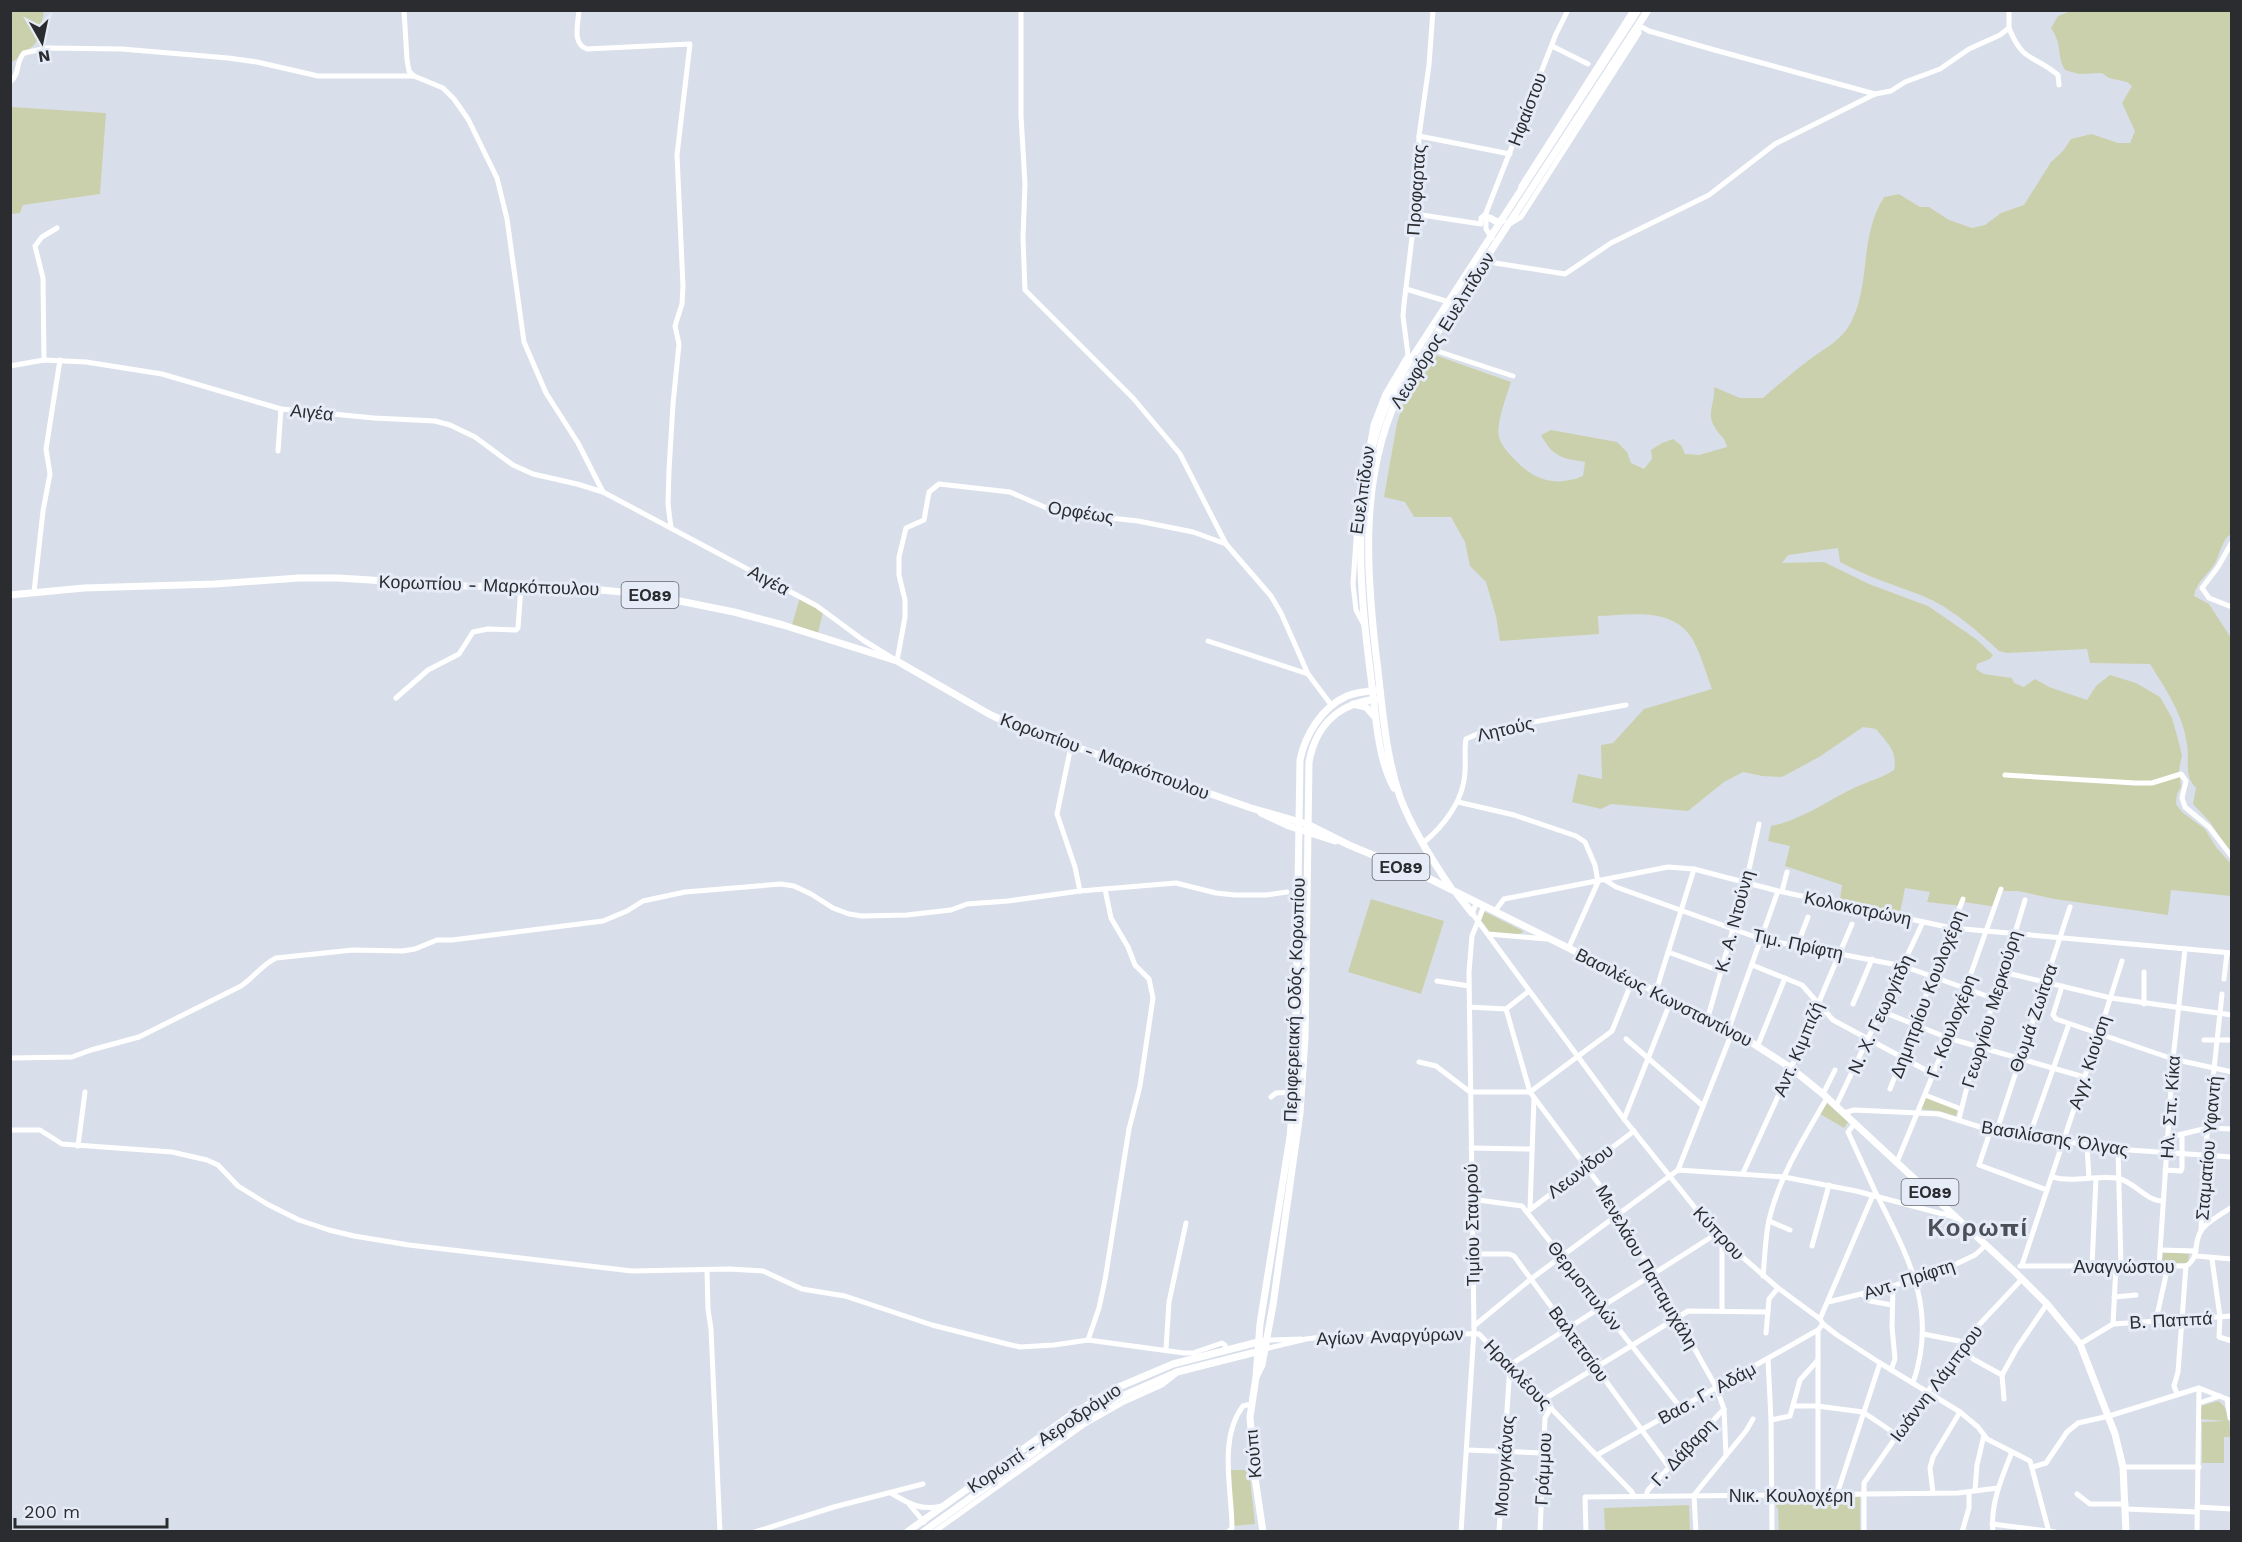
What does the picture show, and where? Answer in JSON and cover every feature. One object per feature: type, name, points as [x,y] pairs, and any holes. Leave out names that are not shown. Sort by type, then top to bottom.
[{"type":"main road","name":"Λεωφόρος Ευελπίδων","points":[[1507,221],[1519,195],[1623,30],[1646,11]]},
{"type":"main road","name":"Λεωφόρος Ευελπίδων","points":[[1376,691],[1370,678],[1364,623],[1360,582],[1360,536],[1363,484],[1387,394],[1404,365],[1507,221],[1646,11]]},
{"type":"main road","points":[[1488,213],[1497,222],[1507,221]]},
{"type":"main road","name":"Λεωφόρος Ευελπίδων","points":[[1401,798],[1388,757],[1376,691],[1368,582],[1368,528],[1374,475],[1391,410],[1406,381],[1486,260],[1495,238]]},
{"type":"main road","name":"Κορωπίου - Μαρκόπουλου","points":[[10,595],[84,588],[214,585],[299,578],[338,578],[466,586],[609,590],[678,601],[783,625],[897,661],[989,714],[1071,746],[1251,808],[1307,824],[1454,891]]},
{"type":"main road","points":[[1357,694],[1370,678]]},
{"type":"main road","name":"Περιφερειακή Οδός Κορωπίου","points":[[1257,1352],[1287,1154],[1293,1092],[1298,830],[1302,752],[1314,726],[1332,706],[1347,696],[1376,691]]},
{"type":"main road","name":"Λεωφόρος Ευελπίδων","points":[[1377,699],[1376,721],[1390,779],[1423,843],[1474,917]]},
{"type":"main road","name":"Περιφερειακή Οδός Κορωπίου","points":[[1265,1349],[1298,1138],[1304,1077],[1309,762],[1313,746],[1325,725],[1337,713],[1351,704],[1377,699]]},
{"type":"main road","points":[[1351,704],[1366,707],[1376,721]]},
{"type":"main road","name":"Κορωπίου - Μαρκόπουλου","points":[[1251,808],[1298,830],[1349,845]]},
{"type":"main road","name":"Βασιλέως Κωνσταντίνου","points":[[1454,891],[1672,998],[1731,1029],[1791,1068],[1844,1113],[2015,1272],[2047,1304],[2080,1344],[2109,1416],[2122,1467],[2126,1532]]},
{"type":"main road","points":[[1247,1344],[1260,1324]]},
{"type":"main road","name":"Αγίων Αναργύρων","points":[[1258,1342],[1267,1340]]},
{"type":"main road","name":"Κορωπί - Αεροδρόμιο","points":[[908,1532],[1068,1417],[1114,1389],[1166,1366],[1258,1342]]},
{"type":"main road","name":"Κορωπί - Αεροδρόμιο","points":[[923,1532],[932,1529],[1064,1431],[1102,1406],[1132,1390],[1177,1372],[1265,1349]]},
{"type":"main road","name":"Κούπι","points":[[1256,1377],[1262,1365],[1265,1349]]},
{"type":"main road","name":"Κούπι","points":[[1257,1352],[1250,1431],[1263,1532]]},
{"type":"street","points":[[404,10],[407,60],[414,76]]},
{"type":"street","points":[[579,10],[577,42],[581,47],[587,49],[690,44],[677,155],[683,286],[682,304],[675,326],[679,344],[668,491],[671,528]]},
{"type":"street","points":[[1021,10],[1020,116],[1025,184],[1023,238],[1025,290],[1133,398],[1180,454],[1226,544]]},
{"type":"street","name":"Προφαρτας","points":[[1404,365],[1408,355],[1403,316],[1415,214],[1419,136],[1429,65],[1433,10]]},
{"type":"street","name":"Ηφαίστου","points":[[1488,213],[1568,10]]},
{"type":"street","points":[[1623,30],[1633,10]]},
{"type":"street","points":[[2009,10],[2009,28],[2015,43],[2024,55],[2058,75],[2060,84]]},
{"type":"street","points":[[1638,26],[1712,50],[1875,94]]},
{"type":"street","points":[[1486,260],[1565,274],[1611,243],[1709,195],[1775,144],[1875,94],[1891,90],[1905,82],[1940,69],[1970,49],[2000,35],[2009,28]]},
{"type":"street","points":[[1552,46],[1588,64]]},
{"type":"street","points":[[10,82],[19,73],[20,57],[24,53],[57,48],[122,49],[208,55],[257,62],[318,76],[414,76]]},
{"type":"street","name":"Αιγέα","points":[[414,76],[443,88],[454,99],[468,119],[497,178],[507,219],[524,342],[546,393],[578,443],[603,492]]},
{"type":"street","points":[[1419,136],[1510,154]]},
{"type":"street","points":[[1415,214],[1481,224],[1481,218],[1488,213],[1495,238]]},
{"type":"street","points":[[44,360],[43,278],[35,246],[42,237],[57,228]]},
{"type":"street","points":[[1406,289],[1449,302]]},
{"type":"street","points":[[1428,348],[1513,376]]},
{"type":"street","name":"Αιγέα","points":[[10,366],[44,360],[60,360],[162,374],[281,409],[442,423],[475,437],[513,465],[533,474],[603,492],[817,606],[863,640],[897,661]]},
{"type":"street","points":[[34,592],[43,511],[50,474],[46,449],[60,360]]},
{"type":"street","points":[[278,451],[281,409]]},
{"type":"street","points":[[588,487],[595,480]]},
{"type":"street","name":"Ορφέως","points":[[897,661],[905,617],[905,600],[899,575],[898,557],[906,528],[924,520],[929,492],[939,484],[1010,492],[1056,512],[1137,521],[1193,532],[1226,544],[1271,596],[1308,674],[1332,706]]},
{"type":"street","points":[[2232,542],[2218,567],[2202,588],[2209,598],[2232,607]]},
{"type":"street","points":[[396,698],[428,670],[459,654],[473,632],[488,629],[516,630],[521,587]]},
{"type":"street","points":[[1208,641],[1308,674]]},
{"type":"street","name":"Λητούς","points":[[1423,843],[1442,825],[1458,802],[1465,775],[1466,739],[1471,735],[1484,730],[1626,705]]},
{"type":"street","points":[[1071,746],[1058,814],[1080,891]]},
{"type":"street","points":[[2005,775],[2152,783],[2181,774],[2186,781],[2182,798],[2185,807],[2209,827],[2232,857]]},
{"type":"street","points":[[1458,802],[1514,815],[1576,836],[1585,842],[1591,853],[1598,882],[1569,947]]},
{"type":"street","name":"Κ. Α. Ντούνη","points":[[1708,1017],[1746,883],[1759,824]]},
{"type":"street","name":"Κολοκοτρώνη","points":[[1495,911],[1504,898],[1668,867],[1694,869],[1780,891],[1952,928],[2229,953]]},
{"type":"street","points":[[1656,991],[1694,869]]},
{"type":"street","points":[[1474,1326],[1562,1256],[1678,1170],[1787,872]]},
{"type":"street","name":"Τιμ. Πρίφτη","points":[[1605,880],[1761,939],[1903,966],[1995,999]]},
{"type":"street","points":[[10,1058],[72,1057],[139,1037],[241,986],[276,958],[353,950],[402,951],[415,949],[437,940],[603,921],[643,901],[685,892],[780,884],[802,890],[849,914],[886,916],[928,913],[951,910],[967,904],[1080,891],[1176,883],[1216,893],[1235,895],[1287,892]]},
{"type":"street","points":[[1088,1340],[1099,1308],[1105,1280],[1129,1129],[1140,1086],[1153,998],[1149,979],[1135,965],[1128,947],[1111,918],[1105,889]]},
{"type":"street","name":"Γ. Κουλοχέρη","points":[[1897,1162],[1948,1038],[2001,890]]},
{"type":"street","name":"Δημητρίου Κουλοχέρη","points":[[1890,1089],[1963,899]]},
{"type":"street","name":"Γεωργίου Μερκούρη","points":[[1959,1119],[1977,1047],[1995,999],[2025,900]]},
{"type":"street","name":"Τιμίου Σταυρού","points":[[1461,1532],[1474,1333],[1469,986],[1474,917],[1481,904]]},
{"type":"street","name":"Θωμά Ζωίτσα","points":[[2047,1190],[1979,1165],[2020,1057],[2070,907]]},
{"type":"street","name":"Κύπρου","points":[[1474,917],[1624,1119],[1722,1240],[1763,1276],[1821,1321],[1880,1363],[1960,1412],[1978,1427],[1987,1439],[2029,1460],[2033,1467]]},
{"type":"street","points":[[1797,946],[1808,917]]},
{"type":"street","name":"Ν. Χ. Γεωργίτδη","points":[[1836,1106],[1923,922]]},
{"type":"street","name":"Αντ. Κιμπιζή","points":[[1743,1173],[1791,1068],[1852,924]]},
{"type":"street","points":[[1488,934],[1552,939]]},
{"type":"street","name":"Ηλ. Σπ. Κίκα","points":[[2159,1266],[2166,1138],[2185,949]]},
{"type":"street","points":[[1668,952],[1720,971]]},
{"type":"street","points":[[2224,979],[2229,953]]},
{"type":"street","points":[[1853,1005],[1872,959]]},
{"type":"street","name":"Αγγ. Κιούση","points":[[2022,1265],[2100,1034],[2122,961]]},
{"type":"street","points":[[1752,965],[1802,985],[1833,1020],[1933,1074]]},
{"type":"street","points":[[2003,972],[2111,998],[2232,1015]]},
{"type":"street","points":[[2144,972],[2144,1004]]},
{"type":"street","points":[[1758,1046],[1785,978]]},
{"type":"street","points":[[1419,1062],[1436,1066],[1470,1092],[1530,1092],[1612,1031],[1633,979]]},
{"type":"street","points":[[1437,981],[1469,986]]},
{"type":"street","points":[[2062,986],[2053,1015],[2056,1019],[2173,1059],[2232,1071]]},
{"type":"street","points":[[1470,1007],[1506,1009],[1529,991]]},
{"type":"street","name":"Σταματίου Υφαντή","points":[[2196,1254],[2201,1230],[2207,1128],[2222,994]]},
{"type":"street","points":[[1624,1119],[1672,998]]},
{"type":"street","name":"Μενελάου Παπαμιχάλη","points":[[1506,1009],[1530,1092],[1620,1214],[1716,1388],[1724,1409],[1726,1455]]},
{"type":"street","points":[[1881,1011],[1948,1038],[2084,1077]]},
{"type":"street","points":[[2030,1134],[2069,1024]]},
{"type":"street","points":[[1626,1039],[1703,1106]]},
{"type":"street","points":[[2204,1040],[2232,1040]]},
{"type":"street","points":[[1763,1276],[1769,1221],[1784,1177],[1825,1096],[1835,1071]]},
{"type":"street","points":[[78,1146],[85,1092]]},
{"type":"street","points":[[1271,1097],[1278,1092],[1293,1092]]},
{"type":"street","points":[[1925,1095],[1961,1109]]},
{"type":"street","points":[[1528,1210],[1534,1098]]},
{"type":"street","name":"Βασιλίσσης Όλγας","points":[[1844,1113],[1854,1110],[1939,1114],[1974,1126],[2064,1140],[2087,1146],[2232,1157]]},
{"type":"street","points":[[1856,1124],[1848,1132],[1874,1193],[1879,1198],[1916,1278],[1920,1294],[1923,1334],[1913,1383]]},
{"type":"street","points":[[2166,1138],[2207,1128],[2232,1129]]},
{"type":"street","points":[[10,1130],[40,1130],[62,1144],[162,1151],[207,1160],[218,1165],[238,1186],[267,1204],[299,1220],[354,1236],[409,1245],[614,1269],[763,1271],[802,1288],[845,1296],[932,1325],[1020,1347],[1088,1340],[1189,1354],[1222,1343],[1226,1350]]},
{"type":"street","name":"Λεωνίδου","points":[[1528,1210],[1634,1131]]},
{"type":"street","points":[[2165,1170],[2181,1171],[2182,1135]]},
{"type":"street","points":[[2087,1146],[2089,1178]]},
{"type":"street","points":[[1471,1148],[1531,1149]]},
{"type":"street","points":[[2113,1324],[2119,1266],[2118,1149]]},
{"type":"street","points":[[1678,1170],[1784,1177],[1874,1193]]},
{"type":"street","points":[[2052,1178],[2065,1181],[2119,1178],[2155,1200],[2163,1201]]},
{"type":"street","points":[[2091,1266],[2096,1178]]},
{"type":"street","points":[[1812,1246],[1829,1185]]},
{"type":"street","points":[[1818,1494],[1818,1330],[1874,1193]]},
{"type":"street","points":[[1879,1198],[1956,1217]]},
{"type":"street","points":[[1471,1199],[1519,1204],[1528,1210]]},
{"type":"street","points":[[2201,1230],[2232,1207]]},
{"type":"street","name":"Θερμοπυλών","points":[[1528,1210],[1680,1407]]},
{"type":"street","points":[[2226,1211],[2232,1217]]},
{"type":"street","points":[[1769,1221],[1790,1230]]},
{"type":"street","points":[[1166,1349],[1169,1302],[1186,1223]]},
{"type":"street","points":[[1510,1365],[1716,1234]]},
{"type":"street","points":[[1722,1240],[1722,1311]]},
{"type":"street","name":"Αντ. Πρίφτη","points":[[1828,1302],[1893,1286],[1969,1259],[1986,1245]]},
{"type":"street","points":[[2160,1251],[2196,1254]]},
{"type":"street","name":"Βαλτετσίου","points":[[1472,1254],[1514,1256],[1669,1467]]},
{"type":"street","name":"Αναγνώστου","points":[[2022,1265],[2186,1266],[2196,1254],[2212,1259],[2232,1260]]},
{"type":"street","points":[[2212,1259],[2220,1317],[2219,1337],[2232,1341]]},
{"type":"street","points":[[2015,1272],[2022,1265]]},
{"type":"street","points":[[2156,1320],[2168,1266]]},
{"type":"street","points":[[2177,1394],[2174,1386],[2178,1372],[2186,1266]]},
{"type":"street","points":[[706,1270],[711,1329],[720,1532]]},
{"type":"street","name":"Ιωάννη Λάμπρου","points":[[1863,1494],[1864,1483],[1961,1344],[2022,1279]]},
{"type":"street","points":[[1891,1370],[1895,1359],[1893,1286]]},
{"type":"street","points":[[1766,1333],[1769,1299],[1778,1288]]},
{"type":"street","points":[[1862,1294],[1870,1301],[1892,1305]]},
{"type":"street","points":[[2114,1297],[2136,1295]]},
{"type":"street","points":[[2004,1399],[2002,1376],[2017,1348],[2047,1304]]},
{"type":"street","points":[[1543,1400],[1692,1310],[1768,1312]]},
{"type":"street","name":"Β. Παππά","points":[[2080,1344],[2113,1324],[2232,1316]]},
{"type":"street","name":"Βασ. Γ. Αδάμ","points":[[1597,1455],[1818,1330]]},
{"type":"street","name":"Αγίων Αναργύρων","points":[[1267,1340],[1391,1333],[1474,1333]]},
{"type":"street","name":"Ηρακλέους","points":[[1474,1333],[1481,1335],[1632,1492],[1634,1497]]},
{"type":"street","points":[[1923,1334],[1949,1338],[1961,1344],[1973,1359],[2002,1376]]},
{"type":"street","name":"Αγίων Αναργύρων","points":[[1265,1349],[1306,1339]]},
{"type":"street","points":[[1768,1359],[1772,1532]]},
{"type":"street","points":[[1771,1420],[1789,1417],[1800,1380],[1818,1360]]},
{"type":"street","points":[[1837,1494],[1880,1363]]},
{"type":"street","name":"Μουργκάνας","points":[[1499,1532],[1510,1365]]},
{"type":"street","points":[[2197,1532],[2199,1388]]},
{"type":"street","points":[[1992,1524],[2051,1531],[2033,1467],[2046,1463],[2067,1432],[2078,1423],[2109,1416],[2199,1388],[2229,1400],[2230,1418]]},
{"type":"street","points":[[2199,1404],[2220,1396]]},
{"type":"street","points":[[1228,1532],[1232,1528],[1229,1455],[1232,1428],[1243,1406],[1251,1404]]},
{"type":"street","points":[[1794,1406],[1817,1406],[1863,1412],[1898,1435]]},
{"type":"street","name":"Γράμμου","points":[[1540,1532],[1545,1419],[1551,1407]]},
{"type":"street","name":"Γ. Δάβαρη","points":[[1646,1496],[1648,1490],[1724,1409]]},
{"type":"street","points":[[1933,1493],[1930,1468],[1933,1457],[1960,1412]]},
{"type":"street","points":[[1696,1532],[1694,1496],[1753,1419]]},
{"type":"street","points":[[1962,1532],[1984,1435]]},
{"type":"street","points":[[1467,1450],[1543,1453]]},
{"type":"street","points":[[1993,1532],[1992,1524],[1998,1488],[2012,1452]]},
{"type":"street","points":[[2122,1467],[2199,1467]]},
{"type":"street","points":[[755,1532],[834,1507],[923,1484]]},
{"type":"street","name":"Νικ. Κουλοχέρη","points":[[1586,1532],[1585,1497],[1933,1493],[1998,1488]]},
{"type":"street","points":[[891,1493],[920,1508],[943,1506]]},
{"type":"street","points":[[1863,1494],[1864,1532]]},
{"type":"street","points":[[2077,1494],[2090,1504],[2232,1509]]},
{"type":"street","points":[[908,1503],[922,1521],[932,1529]]},
{"type":"green space","points":[[2074,10],[2231,11],[2231,534],[2223,543],[2215,563],[2197,587],[2194,596],[2209,604],[2231,638],[2231,853],[2210,822],[2193,804],[2196,788],[2188,773],[2187,745],[2182,723],[2150,664],[2090,663],[2087,649],[2007,653],[1999,651],[1963,620],[1934,601],[1840,562],[1838,548],[1788,555],[1782,563],[1824,562],[1869,584],[1928,606],[1976,639],[1993,655],[1990,659],[1977,664],[1976,669],[1984,674],[2012,678],[2014,683],[2024,687],[2035,679],[2049,687],[2087,700],[2096,686],[2110,675],[2136,683],[2160,697],[2172,718],[2182,755],[2179,770],[2181,787],[2177,794],[2176,804],[2182,812],[2205,829],[2216,847],[2231,864],[2231,896],[2171,890],[2168,915],[2054,899],[2018,891],[2003,891],[1997,907],[1964,902],[1962,906],[1927,902],[1930,892],[1905,888],[1900,913],[1840,899],[1842,885],[1785,866],[1790,846],[1768,841],[1771,826],[1804,814],[1894,770],[1893,752],[1888,743],[1876,729],[1863,727],[1819,757],[1782,777],[1743,772],[1724,782],[1688,811],[1611,804],[1601,809],[1572,802],[1578,774],[1602,779],[1601,745],[1613,743],[1644,709],[1712,689],[1693,640],[1685,629],[1663,617],[1637,614],[1598,616],[1599,634],[1500,641],[1496,616],[1486,582],[1470,566],[1465,542],[1451,517],[1414,517],[1405,502],[1384,497],[1397,423],[1403,405],[1431,355],[1511,382],[1500,417],[1498,431],[1500,440],[1523,467],[1546,480],[1564,481],[1583,476],[1585,462],[1564,458],[1554,452],[1541,435],[1551,430],[1617,442],[1627,452],[1631,463],[1644,469],[1652,459],[1651,450],[1673,439],[1681,445],[1685,454],[1699,455],[1727,447],[1712,421],[1714,387],[1740,398],[1763,398],[1844,333],[1858,305],[1871,228],[1884,197],[1899,194],[1920,207],[1929,207],[1949,220],[1972,228],[1985,225],[2001,213],[2024,205],[2051,162],[2063,151],[2071,139],[2092,134],[2118,143],[2130,143],[2135,131],[2122,103],[2132,86],[2127,82],[2109,78],[2102,73],[2079,74],[2065,70],[2062,65],[2057,40],[2051,28],[2058,16]]},
{"type":"green space","points":[[10,11],[44,11],[39,37],[34,45],[11,62]]},
{"type":"green space","points":[[11,107],[106,113],[100,194],[23,205],[20,213],[11,214]]},
{"type":"green space","points":[[800,597],[823,612],[818,633],[792,625]]},
{"type":"green space","points":[[1371,899],[1444,921],[1421,994],[1348,972]]},
{"type":"green space","points":[[1485,912],[1523,931],[1522,933],[1516,935],[1490,932],[1480,919]]},
{"type":"green space","points":[[1925,1095],[1958,1108],[1956,1116],[1919,1109]]},
{"type":"green space","points":[[1826,1102],[1848,1122],[1844,1128],[1820,1114]]},
{"type":"green space","points":[[2163,1252],[2189,1254],[2188,1263],[2162,1263]]},
{"type":"green space","points":[[2218,1401],[2225,1407],[2230,1427],[2230,1437],[2224,1437],[2224,1463],[2202,1463],[2202,1422],[2225,1421],[2201,1419],[2201,1406]]},
{"type":"green space","points":[[1231,1470],[1249,1470],[1255,1524],[1233,1526]]},
{"type":"green space","points":[[1860,1497],[1860,1531],[1779,1531],[1775,1498]]},
{"type":"green space","points":[[1689,1505],[1690,1531],[1605,1531],[1604,1508]]},
{"type":"district","name":"Κορωπί","points":[[1978,1228]]}]
